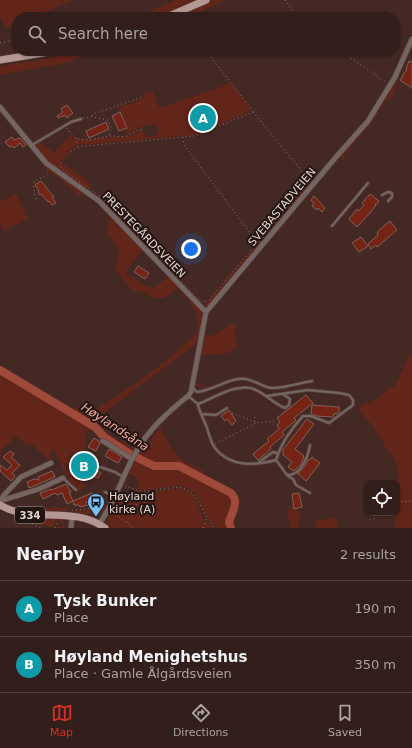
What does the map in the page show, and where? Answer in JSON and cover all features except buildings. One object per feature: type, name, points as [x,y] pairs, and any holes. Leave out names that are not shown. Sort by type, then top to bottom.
[{"type":"main road","points":[[178,12],[206,0]]},
{"type":"main road","points":[[0,60],[24,56]]},
{"type":"main road","name":"334","points":[[1,502],[11,511],[28,515],[70,514],[88,519],[102,526]]},
{"type":"street","name":"SVEBASTADVEIEN","points":[[102,526],[110,509],[113,496],[124,477],[132,458],[150,432],[165,415],[188,396],[192,387],[206,312],[368,121],[391,85],[412,39]]},
{"type":"street","name":"PRESTEGÅRDSVEIEN","points":[[0,107],[46,163],[99,201],[206,312]]},
{"type":"street","points":[[103,441],[132,458]]},
{"type":"street","points":[[1,502],[4,495],[21,476],[51,463]]},
{"type":"street","points":[[1,502],[38,489],[63,478]]},
{"type":"street","points":[[70,514],[71,528]]},
{"type":"lane","points":[[31,146],[74,121],[81,119]]},
{"type":"lane","points":[[332,226],[368,183]]},
{"type":"lane","points":[[382,195],[388,192],[392,193],[392,197],[388,201]]},
{"type":"lane","points":[[192,387],[197,392],[208,391],[238,379],[249,379],[265,387],[273,388],[312,381]]},
{"type":"lane","points":[[198,404],[231,389],[245,387],[255,389],[266,396],[269,400],[285,408],[289,405],[290,399],[283,394]]},
{"type":"lane","points":[[266,396],[308,390],[349,395],[353,400],[353,405],[329,423],[311,416],[303,416],[280,446],[276,460],[287,475],[293,479],[296,485],[310,493]]},
{"type":"lane","points":[[188,396],[198,404],[213,445],[223,456],[235,462],[246,464],[276,460]]},
{"type":"lane","points":[[201,414],[216,415],[227,408]]},
{"type":"lane","points":[[287,475],[296,473],[302,466],[308,456],[310,445]]},
{"type":"lane","points":[[258,463],[273,452],[277,454]]},
{"type":"lane","points":[[100,467],[124,477]]},
{"type":"lane","points":[[63,478],[76,490]]},
{"type":"lane","points":[[105,492],[113,496]]},
{"type":"path","points":[[285,0],[294,12]]},
{"type":"path","points":[[0,43],[12,41]]},
{"type":"path","points":[[210,56],[305,177],[305,186],[209,300],[202,302],[110,205],[61,168],[61,162],[74,148],[195,136],[253,112]]},
{"type":"path","points":[[348,56],[391,85]]},
{"type":"path","points":[[92,117],[93,114],[143,97]]},
{"type":"path","points":[[81,119],[92,117],[108,120],[111,127],[109,136]]},
{"type":"path","points":[[66,126],[73,136],[76,138],[85,139],[109,136],[126,136],[135,131],[144,129]]},
{"type":"path","points":[[183,137],[184,145],[258,242]]},
{"type":"path","points":[[76,138],[78,148]]},
{"type":"path","points":[[36,199],[33,185],[34,182],[49,174],[53,168]]},
{"type":"path","points":[[232,413],[256,423]]},
{"type":"path","points":[[255,417],[254,420],[256,423]]},
{"type":"path","points":[[213,445],[256,423],[274,421]]},
{"type":"path","points":[[123,485],[139,490],[152,491],[180,488],[187,489],[196,498],[206,518],[215,528]]},
{"type":"path","points":[[126,522],[135,512],[139,490]]},
{"type":"path","points":[[70,514],[102,507],[113,496]]},
{"type":"path","points":[[400,502],[412,501]]},
{"type":"path","points":[[110,509],[134,528]]},
{"type":"path","points":[[370,520],[378,516]]},
{"type":"path","points":[[203,528],[206,518]]},
{"type":"path","points":[[54,528],[59,521]]},
{"type":"shaded area","points":[[0,0],[73,0],[45,12],[12,12],[12,26],[7,28],[0,17]]},
{"type":"shaded area","points":[[175,0],[198,0],[170,12],[148,12]]},
{"type":"shaded area","points":[[214,0],[226,0],[200,12],[187,12]]},
{"type":"shaded area","points":[[57,56],[83,56],[66,63],[0,75],[0,66]]},
{"type":"shaded area","points":[[395,81],[398,82],[391,99],[385,102],[373,120],[344,155],[345,161],[342,158],[341,153],[378,110]]},
{"type":"shaded area","points":[[231,83],[249,106],[250,110],[248,112],[197,135],[76,145],[60,162],[87,180],[90,187],[89,189],[116,212],[201,304],[114,213],[87,190],[79,196],[56,175],[48,172],[34,153],[36,149],[33,145],[39,141],[54,153],[70,135],[75,139],[83,140],[128,137],[142,130],[147,137],[152,137],[158,134],[159,130],[155,125],[144,125],[143,127],[137,128],[127,135],[118,107],[144,98],[143,95],[153,91],[157,104],[160,108]]},
{"type":"shaded area","points":[[306,178],[309,181],[315,179],[210,303],[207,306],[204,306],[305,187],[307,183]]},
{"type":"shaded area","points":[[16,194],[28,219],[3,231],[0,223],[0,201]]},
{"type":"shaded area","points":[[110,215],[143,248],[125,273],[146,286],[154,288],[167,277],[170,277],[197,305],[202,315],[202,322],[197,343],[100,416],[99,424],[111,436],[135,450],[133,455],[106,440],[93,428],[87,431],[85,450],[71,453],[73,454],[67,457],[74,460],[71,465],[73,466],[70,469],[66,463],[65,464],[69,473],[72,472],[72,474],[83,477],[81,482],[86,485],[80,491],[67,478],[70,476],[66,476],[54,449],[50,454],[51,461],[49,461],[32,444],[28,446],[23,444],[23,441],[13,435],[13,440],[1,450],[0,456],[0,368],[68,407],[91,412],[162,363],[194,337],[198,328],[195,312],[189,301],[178,288],[164,298],[155,298],[140,291],[133,291],[115,269],[120,252],[107,233]]},
{"type":"shaded area","points":[[233,323],[236,328],[235,332],[237,347],[225,354],[206,354],[200,359],[204,334],[215,334]]},
{"type":"shaded area","points":[[412,354],[412,528],[395,528],[395,516],[400,516],[400,480],[398,480],[399,472],[395,460],[372,425],[359,411],[359,407],[379,398],[385,391],[395,386],[409,356]]},
{"type":"shaded area","points":[[197,376],[196,383],[198,384],[205,386],[215,385],[208,388],[195,386]]},
{"type":"shaded area","points":[[160,427],[170,446],[181,460],[204,471],[203,473],[240,498],[229,516],[230,528],[218,528],[213,525],[209,521],[196,497],[186,488],[175,486],[143,490],[137,489],[139,480],[129,473],[141,447],[151,446],[151,439]]},
{"type":"shaded area","points":[[183,489],[192,494],[198,504],[205,524],[206,521],[214,528],[110,528],[108,520],[111,508],[117,497],[131,503],[137,491],[148,492]]},
{"type":"shaded area","points":[[111,498],[104,512],[99,514],[98,512],[92,512],[92,514],[40,513],[37,508],[65,507],[68,509],[65,511],[67,513],[102,508]]},
{"type":"shaded area","points":[[291,505],[301,513],[298,522],[299,528],[291,528],[287,513]]},
{"type":"shaded area","points":[[30,517],[59,519],[64,522],[64,528],[61,528],[63,526],[59,520],[57,520],[52,528],[46,525],[31,522],[29,519]]},
{"type":"shaded area","points":[[331,518],[336,519],[338,525],[336,528],[317,528],[315,520]]},
{"type":"waterway","name":"Høylandsåna","points":[[0,370],[95,427],[104,437],[130,454],[154,466],[179,466],[231,493],[235,500],[229,522],[231,528]]},
{"type":"place","name":"Tysk Bunker","points":[[203,118]]},
{"type":"place","name":"Høyland Menighetshus","points":[[84,466]]},
{"type":"place","name":"Høyland kirke (A)","points":[[96,517]]}]
